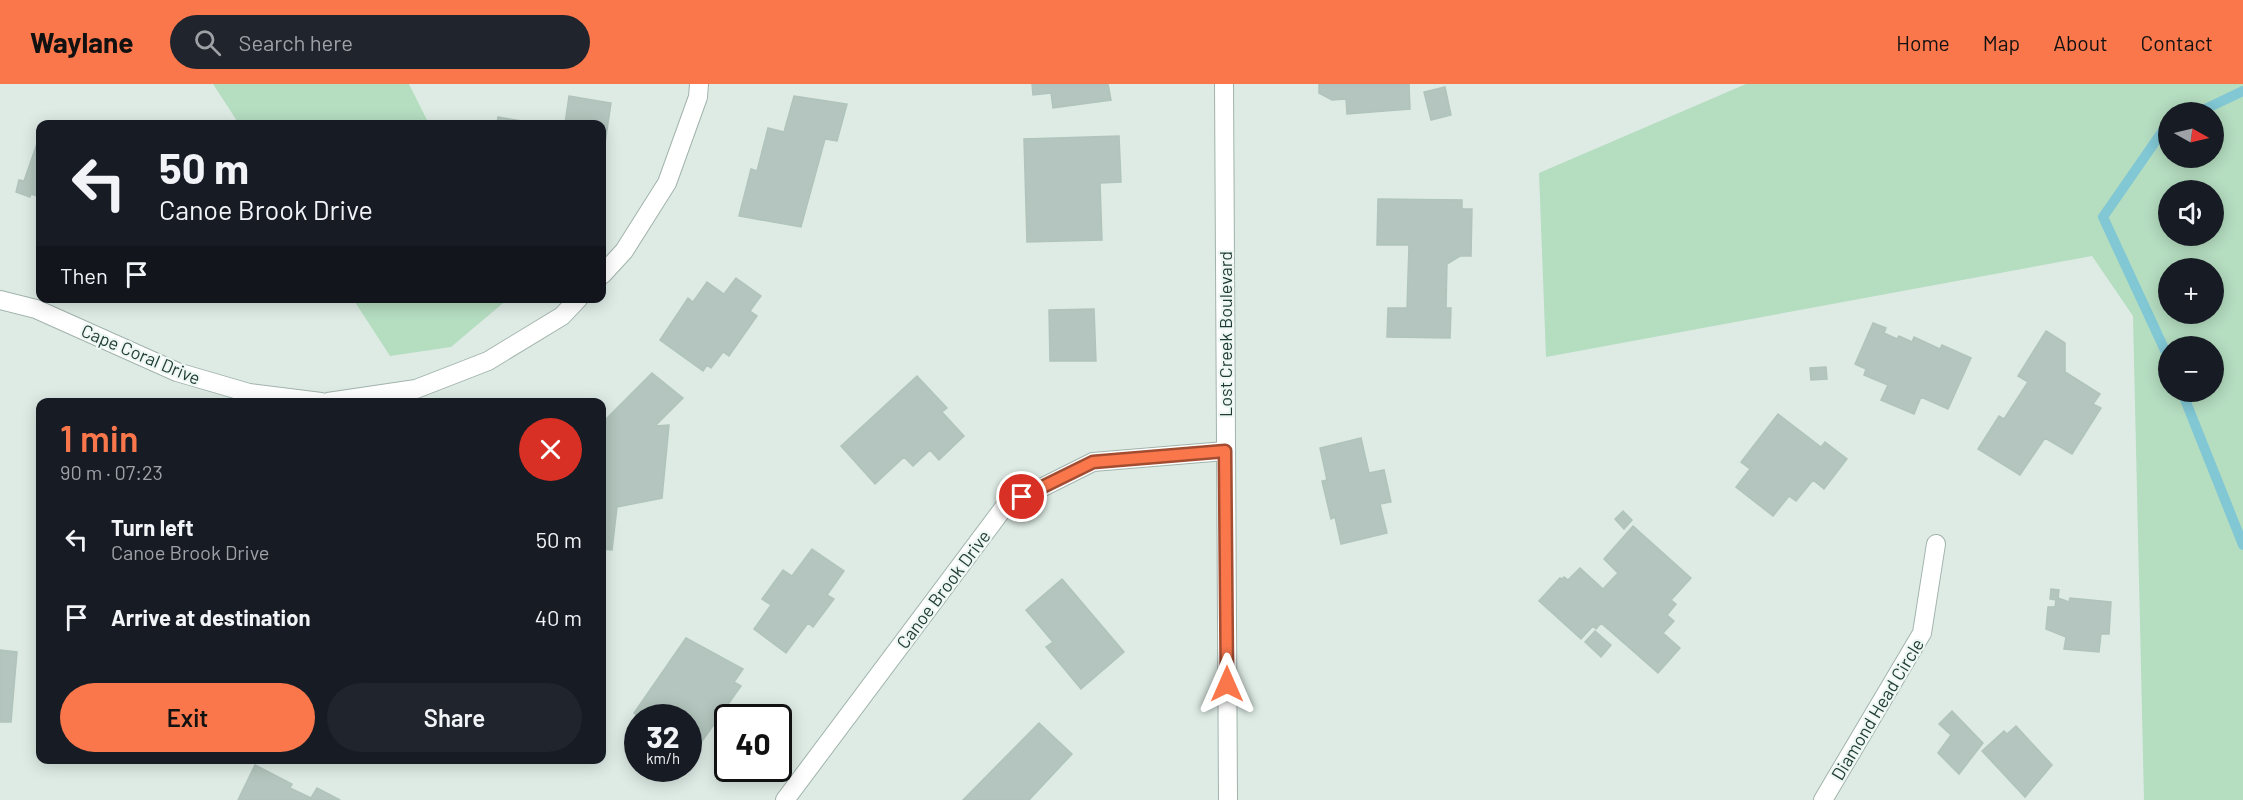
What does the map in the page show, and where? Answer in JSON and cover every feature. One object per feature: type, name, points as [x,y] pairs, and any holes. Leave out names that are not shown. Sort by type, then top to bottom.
[{"type":"street","points":[[606,271],[624,251],[667,183],[698,98],[699,84]]},
{"type":"street","name":"Lost Creek Boulevard","points":[[1224,84],[1228,800]]},
{"type":"street","name":"Cape Coral Drive","points":[[0,300],[36,309],[177,372],[249,393],[289,398]]},
{"type":"street","points":[[355,398],[416,389],[488,361],[562,316],[574,303]]},
{"type":"street","name":"Canoe Brook Drive","points":[[785,800],[1005,506],[1093,462],[1225,451]]},
{"type":"street","name":"Diamond Head Circle","points":[[1823,800],[1922,633],[1936,544]]},
{"type":"green space","points":[[213,84],[409,84],[427,120],[236,120]]},
{"type":"green space","points":[[1746,84],[2243,84],[2243,800],[2144,800],[2133,316],[2092,256],[1546,357],[1539,173]]},
{"type":"green space","points":[[356,303],[503,303],[451,347],[390,356]]},
{"type":"building","points":[[1032,84],[1108,84],[1111,100],[1053,108],[1051,93],[1033,95]]},
{"type":"building","points":[[1319,84],[1409,84],[1410,109],[1347,114],[1346,99],[1332,100],[1319,93]]},
{"type":"building","points":[[1445,87],[1451,115],[1431,120],[1424,92]]},
{"type":"building","points":[[569,96],[611,103],[606,137],[606,120],[566,120]]},
{"type":"building","points":[[794,96],[847,104],[837,141],[825,139],[801,227],[739,216],[751,169],[757,171],[768,128],[784,132]]},
{"type":"building","points":[[498,117],[516,120],[498,120]]},
{"type":"building","points":[[1119,136],[1121,182],[1100,183],[1102,240],[1027,242],[1024,139]]},
{"type":"building","points":[[36,146],[36,196],[31,194],[30,197],[16,192],[19,180],[24,181]]},
{"type":"building","points":[[1378,199],[1462,200],[1462,209],[1472,209],[1471,256],[1460,256],[1447,264],[1446,308],[1451,308],[1450,338],[1387,337],[1388,308],[1407,308],[1409,245],[1377,245]]},
{"type":"building","points":[[736,278],[761,296],[750,311],[757,316],[729,356],[723,352],[711,368],[707,365],[703,371],[660,340],[688,298],[693,302],[707,282],[724,294]]},
{"type":"building","points":[[1094,309],[1096,361],[1050,361],[1049,310]]},
{"type":"building","points":[[1873,323],[1886,328],[1884,333],[1897,339],[1899,336],[1912,342],[1914,337],[1940,349],[1942,345],[1971,358],[1948,409],[1921,397],[1914,414],[1881,400],[1888,385],[1864,375],[1866,369],[1855,364]]},
{"type":"building","points":[[2046,331],[2065,343],[2065,372],[2100,394],[2093,404],[2101,408],[2072,454],[2045,438],[2020,475],[1978,449],[1999,416],[2004,419],[2028,382],[2018,376]]},
{"type":"building","points":[[1826,367],[1827,379],[1811,380],[1810,368]]},
{"type":"building","points":[[652,373],[683,398],[655,426],[669,425],[662,498],[617,507],[612,550],[606,549],[606,419]]},
{"type":"building","points":[[917,376],[947,408],[942,412],[964,436],[939,460],[930,450],[913,466],[904,457],[875,484],[841,446]]},
{"type":"building","points":[[1778,414],[1821,447],[1825,442],[1847,459],[1824,489],[1813,480],[1796,501],[1789,496],[1773,516],[1736,487],[1750,469],[1741,462]]},
{"type":"building","points":[[1361,438],[1369,473],[1384,470],[1391,502],[1380,504],[1387,533],[1341,544],[1335,517],[1331,519],[1322,481],[1327,480],[1320,448]]},
{"type":"building","points":[[1623,511],[1632,520],[1624,529],[1615,519]]},
{"type":"building","points":[[1633,526],[1691,578],[1671,600],[1676,604],[1667,615],[1674,621],[1663,633],[1680,648],[1658,673],[1601,623],[1596,629],[1593,626],[1581,639],[1539,601],[1560,578],[1564,577],[1568,580],[1580,568],[1603,589],[1618,573],[1604,559]]},
{"type":"building","points":[[812,549],[844,571],[827,595],[834,599],[813,627],[808,623],[786,653],[754,629],[771,605],[762,599],[783,570],[792,576]]},
{"type":"building","points":[[1062,579],[1124,652],[1081,689],[1046,647],[1053,642],[1026,610]]},
{"type":"building","points":[[2051,589],[2059,590],[2058,598],[2069,602],[2070,598],[2111,602],[2109,634],[2101,634],[2099,652],[2064,649],[2066,637],[2046,629],[2048,607],[2055,607],[2056,600],[2050,599]]},
{"type":"building","points":[[1595,631],[1611,645],[1601,657],[1585,642]]},
{"type":"building","points":[[686,638],[743,669],[734,682],[741,686],[728,704],[714,704],[714,724],[702,741],[702,704],[640,704]]},
{"type":"building","points":[[0,650],[17,652],[11,722],[0,722]]},
{"type":"building","points":[[1952,711],[1983,743],[1959,774],[1938,753],[1951,735],[1939,724]]},
{"type":"building","points":[[1039,723],[1072,754],[1029,800],[963,800]]},
{"type":"building","points":[[2016,726],[2052,765],[2025,797],[1982,751],[2004,731],[2007,734]]},
{"type":"building","points":[[255,765],[292,784],[290,788],[311,798],[317,788],[340,800],[238,800]]},
{"type":"waterway","points":[[2220,102],[2243,91]]},
{"type":"waterway","points":[[2158,138],[2103,217],[2158,336]]},
{"type":"waterway","points":[[2186,402],[2243,545]]},
{"type":"route","points":[[1022,497],[1093,462],[1225,451],[1227,684]]}]
